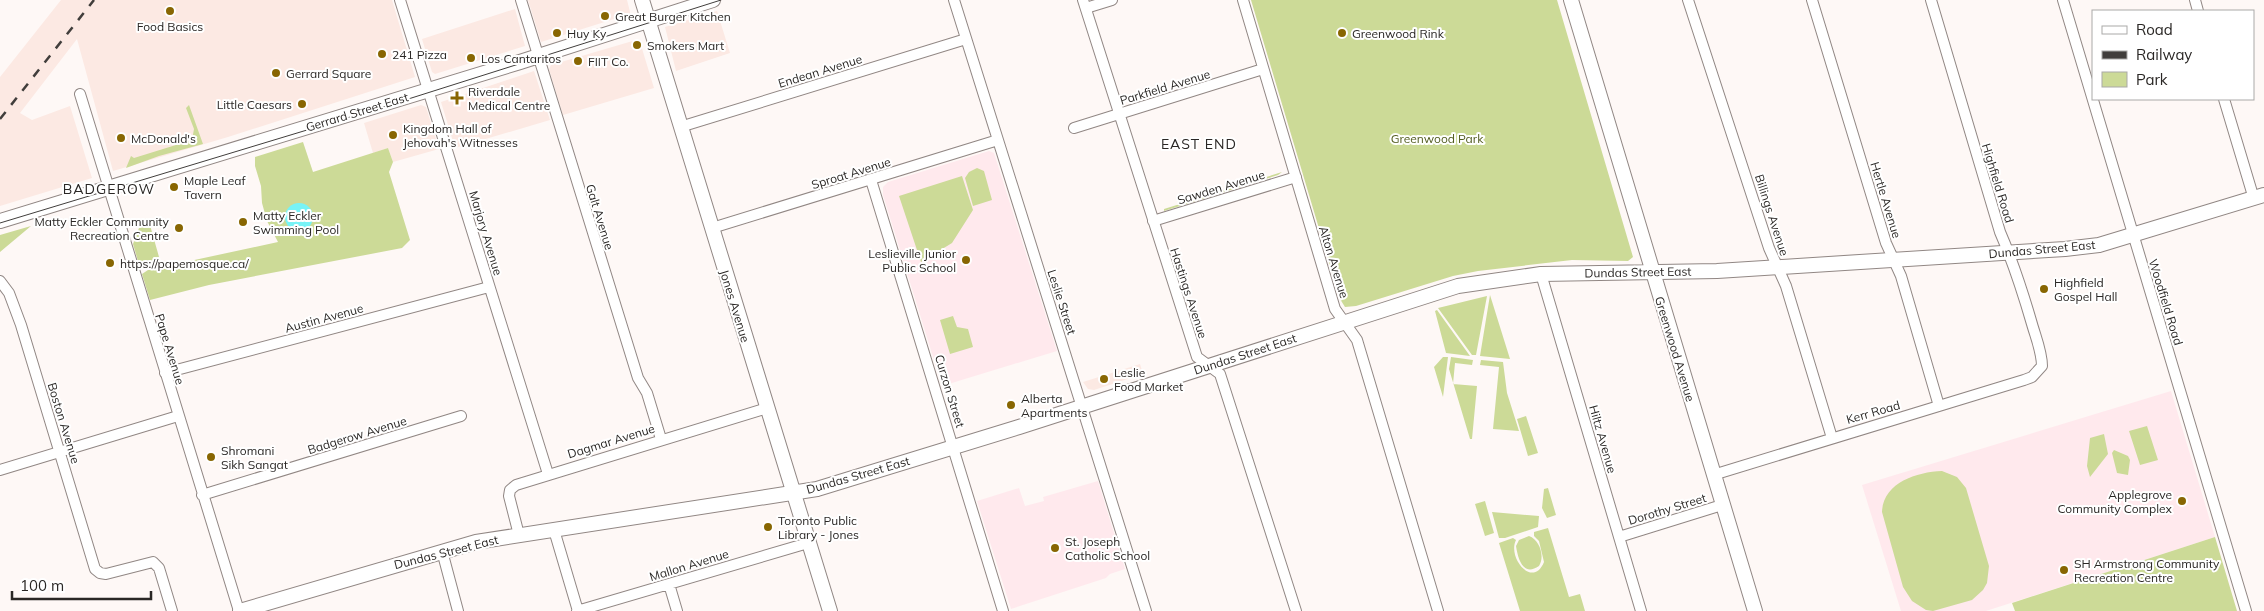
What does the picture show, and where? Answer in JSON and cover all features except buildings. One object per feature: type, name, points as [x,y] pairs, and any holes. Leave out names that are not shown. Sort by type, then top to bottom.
[{"type":"street","name":"Marjory Avenue","points":[[400,0],[548,474]]},
{"type":"street","name":"Galt Avenue","points":[[521,0],[638,378],[647,393],[661,439]]},
{"type":"street","name":"Jones Avenue","points":[[642,0],[830,611]]},
{"type":"street","name":"Gerrard Street East","points":[[0,221],[538,56],[713,0]]},
{"type":"street","name":"Leslie Street","points":[[954,0],[1146,611]]},
{"type":"street","points":[[1084,4],[1112,0]]},
{"type":"street","name":"Alton Avenue","points":[[1243,0],[1335,309],[1357,340],[1438,611]]},
{"type":"street","name":"Greenwood Avenue","points":[[1571,0],[1755,611]]},
{"type":"street","name":"Billings Avenue","points":[[1688,0],[1776,267],[1786,286],[1832,438]]},
{"type":"street","name":"Hertle Avenue","points":[[1812,0],[1886,244],[1894,260],[1939,406]]},
{"type":"street","name":"Highfield Road","points":[[1931,0],[2000,232],[2009,252],[2042,357],[2042,366],[2038,371]]},
{"type":"street","name":"Woodfield Road","points":[[2063,0],[2092,97]]},
{"type":"street","name":"Hastings Avenue","points":[[1084,4],[1197,357],[1220,374],[1296,611]]},
{"type":"street","name":"Endean Avenue","points":[[680,127],[966,39]]},
{"type":"street","name":"Parkfield Avenue","points":[[1074,128],[1263,70]]},
{"type":"street","name":"Pape Avenue","points":[[80,94],[202,495],[240,611]]},
{"type":"street","name":"Woodfield Road","points":[[2093,100],[2246,611]]},
{"type":"street","points":[[2224,100],[2259,197]]},
{"type":"street","name":"Sproat Avenue","points":[[712,228],[998,140]]},
{"type":"street","name":"Sawden Avenue","points":[[1153,221],[1296,177]]},
{"type":"street","name":"Curzon Street","points":[[871,180],[1003,611]]},
{"type":"street","name":"Dundas Street East","points":[[240,611],[476,542],[794,494],[816,489],[1082,407],[1458,286],[1541,274],[1776,267],[2009,252],[2099,244],[2259,197]]},
{"type":"street","name":"Hiltz Avenue","points":[[1541,274],[1641,611]]},
{"type":"street","name":"Boston Avenue","points":[[0,281],[9,293],[12,301],[60,452],[92,563],[100,573],[106,574],[153,562],[159,568],[172,611]]},
{"type":"street","name":"Austin Avenue","points":[[165,373],[489,287]]},
{"type":"street","name":"Kerr Road","points":[[1713,475],[2024,380],[2038,371]]},
{"type":"street","name":"Dagmar Avenue","points":[[519,535],[509,496],[510,490],[516,484],[767,408]]},
{"type":"street","points":[[0,470],[178,416]]},
{"type":"street","name":"Badgerow Avenue","points":[[202,495],[462,416]]},
{"type":"street","name":"Dorothy Street","points":[[1619,537],[1722,505]]},
{"type":"street","points":[[554,530],[578,611]]},
{"type":"street","name":"Mallon Avenue","points":[[578,611],[808,542]]},
{"type":"street","points":[[442,551],[458,611]]},
{"type":"street","points":[[669,584],[677,611]]},
{"type":"shaded area","points":[[61,0],[392,0],[415,77],[228,137],[113,171],[77,39],[20,113],[32,120],[70,106],[92,178],[0,206],[0,77]]},
{"type":"shaded area","points":[[528,0],[627,0],[630,14],[541,42]]},
{"type":"shaded area","points":[[515,9],[525,46],[435,74],[432,72],[422,39]]},
{"type":"shaded area","points":[[717,11],[730,53],[676,71],[665,27]]},
{"type":"shaded area","points":[[636,40],[640,42],[654,88],[563,115],[549,69],[551,65]]},
{"type":"shaded area","points":[[534,71],[550,120],[455,148],[441,102]]},
{"type":"shaded area","points":[[421,105],[426,107],[439,149],[393,162],[388,148],[373,153],[364,123]]},
{"type":"shaded area","name":"Leslieville Junior Public School","points":[[989,151],[994,153],[1057,351],[942,386],[883,195],[883,187],[888,182]]},
{"type":"shaded area","points":[[1140,364],[1143,374],[1094,390],[1088,389],[1083,382]]},
{"type":"shaded area","points":[[2171,391],[2215,537],[1986,611],[1901,611],[1862,485]]},
{"type":"shaded area","name":"St. Joseph Catholic School","points":[[1098,481],[1125,569],[1110,574],[1106,578],[1011,609],[977,501],[1019,488],[1025,506],[1044,501],[1043,497]]},
{"type":"green space","name":"Greenwood Park","points":[[1251,0],[1557,0],[1633,257],[1628,261],[1572,260],[1478,271],[1453,276],[1356,306],[1345,307],[1340,299]]},
{"type":"green space","points":[[189,105],[203,144],[159,156],[126,168],[131,156],[134,158],[192,140],[194,129],[186,108]]},
{"type":"green space","points":[[303,142],[313,172],[388,148],[393,162],[389,172],[410,240],[402,248],[209,285],[150,300],[142,274],[148,270],[278,242],[267,221],[262,203],[261,186],[255,166],[255,157]]},
{"type":"green space","points":[[977,168],[984,171],[992,200],[973,206],[965,178],[969,172]]},
{"type":"green space","points":[[1282,172],[1278,175],[1164,211],[1164,209]]},
{"type":"green space","points":[[962,176],[973,210],[952,243],[921,262],[899,196]]},
{"type":"green space","points":[[148,218],[161,264],[140,268],[133,244],[142,220]]},
{"type":"green space","points":[[31,226],[0,252],[0,235]]},
{"type":"green space","points":[[1490,295],[1510,359],[1480,356]]},
{"type":"green space","points":[[1487,296],[1476,355],[1472,355],[1438,308]]},
{"type":"green space","points":[[1437,310],[1470,356],[1446,353],[1435,311]]},
{"type":"green space","points":[[953,316],[957,327],[968,329],[973,347],[950,354],[940,320]]},
{"type":"green space","points":[[1443,357],[1448,357],[1443,397],[1434,367]]},
{"type":"green space","points":[[1451,357],[1473,360],[1472,365],[1455,363],[1453,383],[1449,369]]},
{"type":"green space","points":[[1481,360],[1503,362],[1507,393],[1519,431],[1493,429],[1499,367],[1480,365]]},
{"type":"green space","points":[[1454,384],[1477,386],[1472,439],[1470,439]]},
{"type":"green space","points":[[1526,416],[1538,453],[1528,456],[1517,419]]},
{"type":"green space","points":[[2147,426],[2158,460],[2140,465],[2129,431]]},
{"type":"green space","points":[[2104,434],[2108,454],[2090,477],[2087,466],[2090,438]]},
{"type":"green space","points":[[2114,450],[2128,456],[2130,460],[2128,475],[2117,473],[2112,453]]},
{"type":"green space","points":[[1942,471],[1957,477],[1966,488],[1989,566],[1987,583],[1983,590],[1972,600],[1933,611],[1926,610],[1912,601],[1903,587],[1882,512],[1888,494],[1903,481],[1922,474]]},
{"type":"green space","points":[[1548,488],[1556,515],[1547,518],[1542,508],[1544,489]]},
{"type":"green space","points":[[1485,501],[1494,533],[1485,536],[1475,504]]},
{"type":"green space","points":[[1492,512],[1539,516],[1538,527],[1505,538],[1499,538]]},
{"type":"green space","points":[[1548,528],[1569,597],[1580,594],[1585,611],[1520,611],[1499,543],[1513,538],[1516,540],[1514,547],[1518,562],[1528,572],[1534,572],[1539,570],[1544,562],[1539,541],[1534,536],[1534,532]]},
{"type":"green space","points":[[1529,536],[1539,545],[1542,558],[1539,566],[1534,569],[1525,568],[1522,565],[1516,546],[1519,540]]},
{"type":"green space","points":[[2215,537],[2237,611],[2015,611],[2012,603]]},
{"type":"water","points":[[299,203],[309,207],[313,217],[309,227],[299,231],[289,227],[285,217],[289,207]]},
{"type":"tram line","points":[[0,223],[383,107],[721,0]]},
{"type":"railway","points":[[0,119],[94,0]]},
{"type":"place","name":"Food Basics","points":[[170,11]]},
{"type":"place","name":"Great Burger Kitchen","points":[[605,16]]},
{"type":"place","name":"Huy Ky","points":[[557,33]]},
{"type":"place","name":"Greenwood Rink","points":[[1342,33]]},
{"type":"place","name":"Smokers Mart","points":[[637,45]]},
{"type":"place","name":"241 Pizza","points":[[382,54]]},
{"type":"place","name":"Los Cantaritos","points":[[471,58]]},
{"type":"place","name":"FIIT Co.","points":[[578,61]]},
{"type":"place","name":"Gerrard Square","points":[[276,73]]},
{"type":"place","name":"Riverdale Medical Centre","points":[[457,98]]},
{"type":"place","name":"Little Caesars","points":[[302,104]]},
{"type":"place","name":"Kingdom Hall of Jehovah's Witnesses","points":[[393,135]]},
{"type":"place","name":"McDonald's","points":[[121,138]]},
{"type":"place","name":"Maple Leaf Tavern","points":[[174,187]]},
{"type":"place","name":"Matty Eckler Swimming Pool","points":[[243,222]]},
{"type":"place","name":"Matty Eckler Community Recreation Centre","points":[[179,228]]},
{"type":"place","name":"Leslieville Junior Public School","points":[[966,260]]},
{"type":"place","name":"https://papemosque.ca/","points":[[110,263]]},
{"type":"place","name":"Highfield Gospel Hall","points":[[2044,289]]},
{"type":"place","name":"Leslie Food Market","points":[[1104,379]]},
{"type":"place","name":"Alberta Apartments","points":[[1011,405]]},
{"type":"place","name":"Shromani Sikh Sangat","points":[[211,457]]},
{"type":"place","name":"Applegrove Community Complex","points":[[2182,501]]},
{"type":"place","name":"Toronto Public Library - Jones","points":[[768,527]]},
{"type":"place","name":"St. Joseph Catholic School","points":[[1055,548]]},
{"type":"place","name":"SH Armstrong Community Recreation Centre","points":[[2064,570]]},
{"type":"district","name":"EAST END","points":[[1199,144]]},
{"type":"district","name":"BADGEROW","points":[[109,189]]}]
